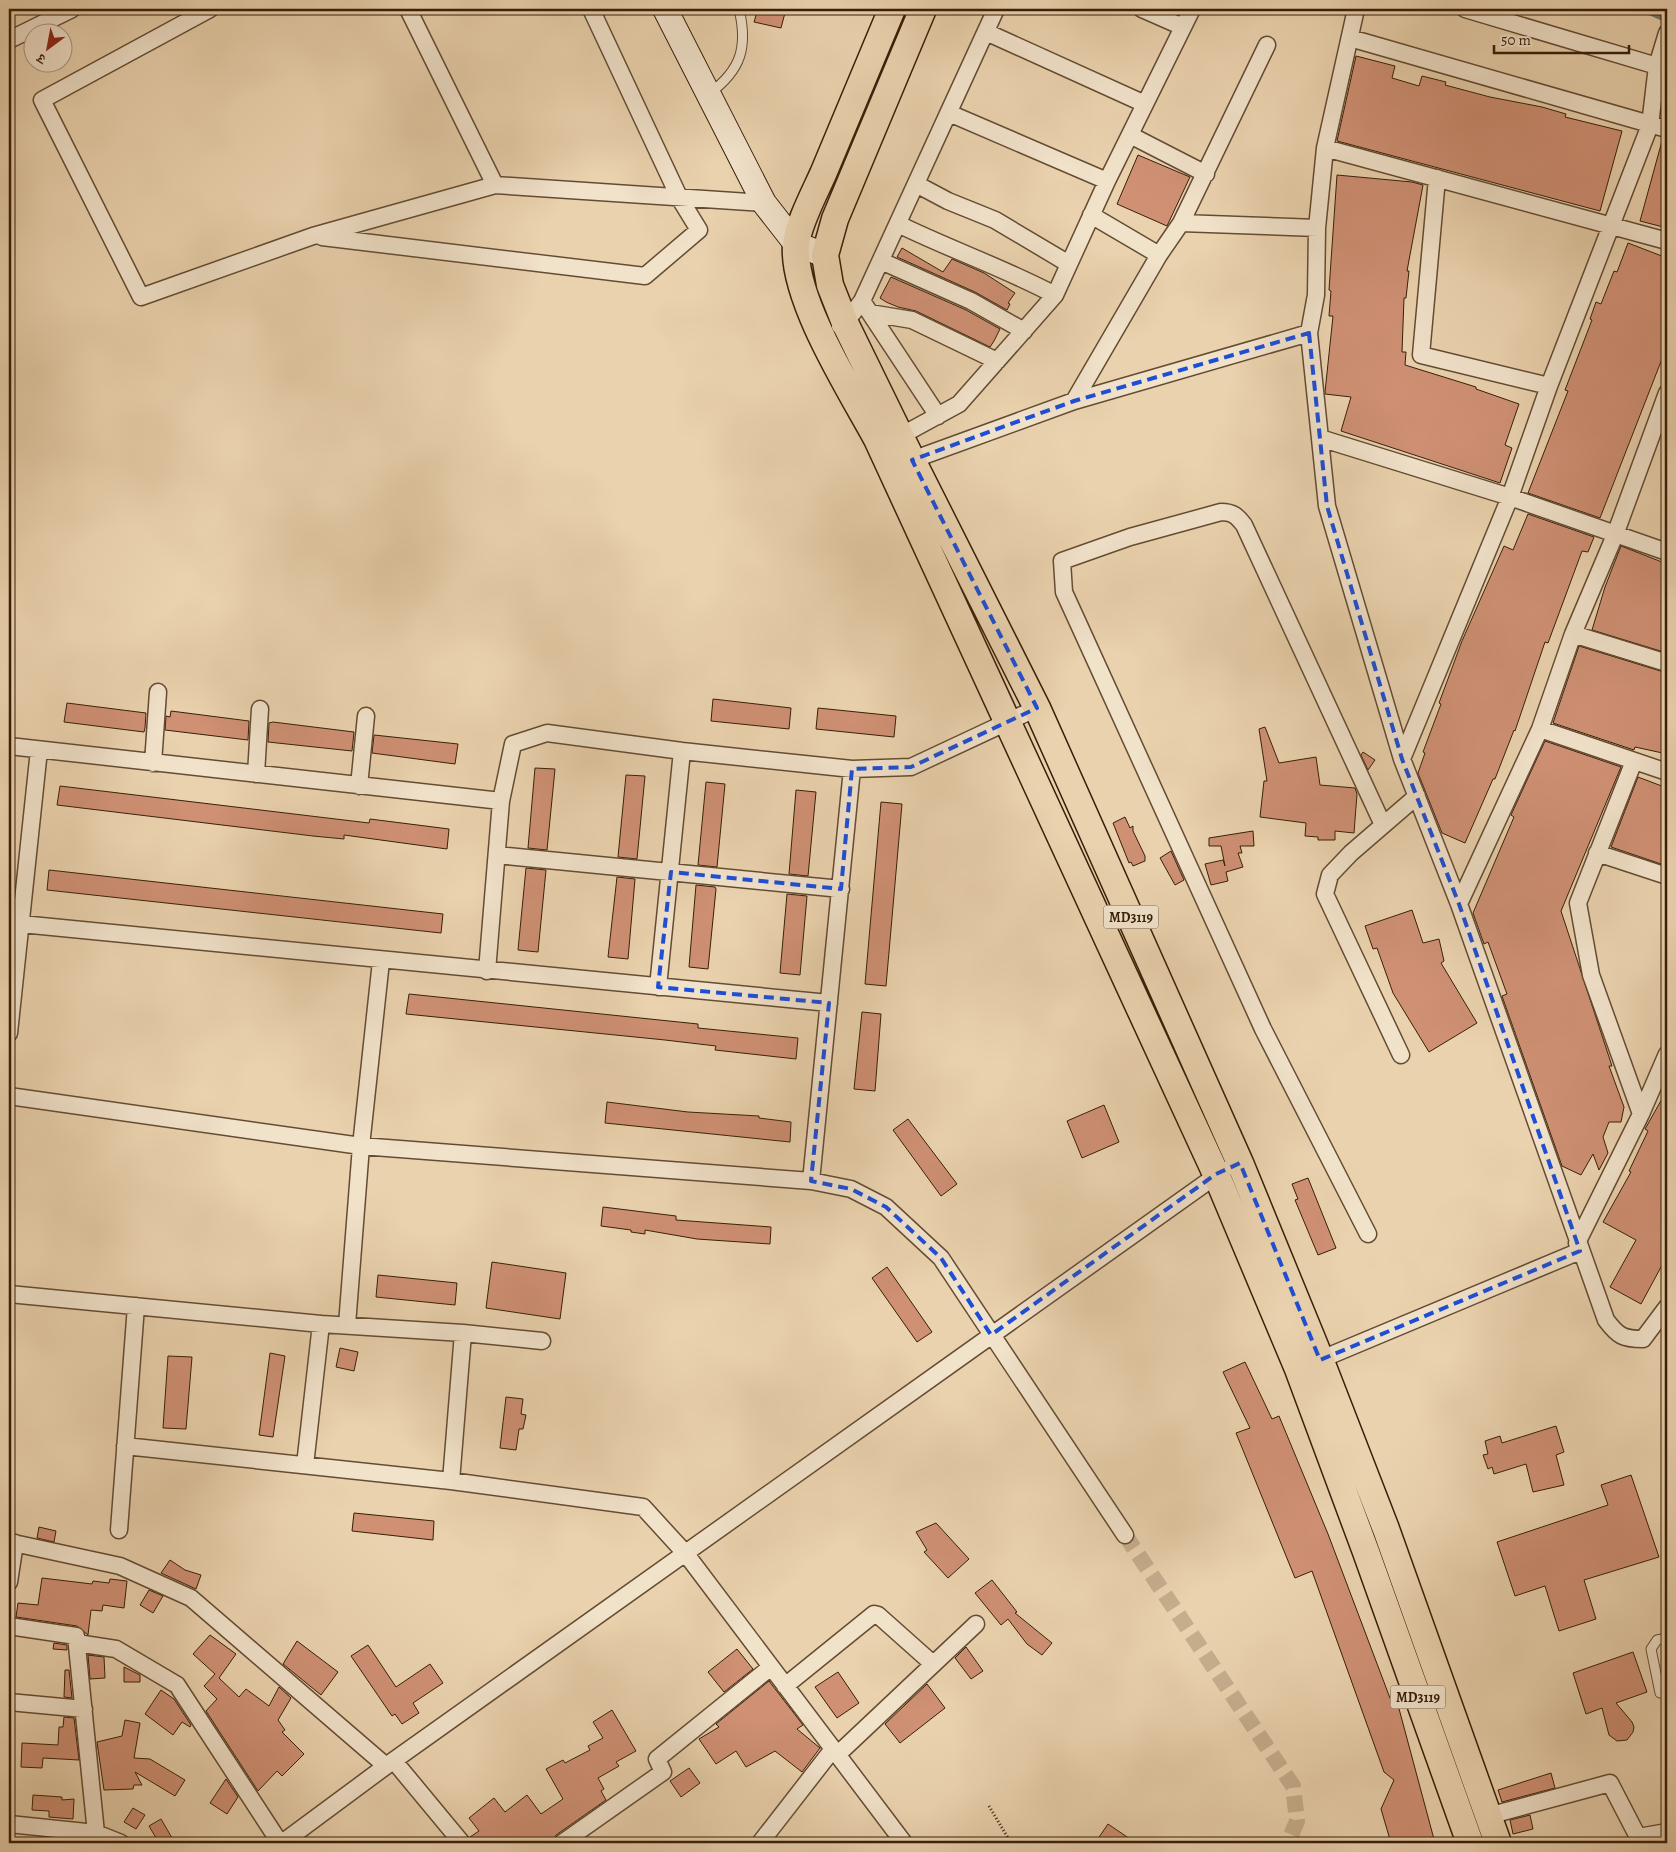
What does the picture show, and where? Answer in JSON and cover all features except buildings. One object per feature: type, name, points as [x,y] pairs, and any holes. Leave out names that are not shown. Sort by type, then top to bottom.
[{"type":"main road","name":"MD3119","points":[[892,9],[809,208],[796,244],[799,273],[807,303],[822,337],[890,442],[912,460],[1037,708],[1240,1163],[1309,1364],[1366,1552],[1470,1843]]},
{"type":"main road","name":"MD3119","points":[[924,9],[835,219],[825,254],[830,285],[890,442],[1008,722],[1216,1174],[1309,1364],[1386,1529],[1498,1843]]},
{"type":"street","points":[[9,40],[72,9]]},
{"type":"street","points":[[210,9],[42,100],[141,297],[313,236],[495,185],[680,199],[764,203]]},
{"type":"street","points":[[408,9],[495,185]]},
{"type":"street","points":[[313,236],[645,276],[699,230],[680,199],[591,9]]},
{"type":"street","points":[[665,9],[764,203],[796,244],[825,254]]},
{"type":"street","points":[[822,337],[866,307],[881,261],[996,9]]},
{"type":"street","points":[[1142,9],[1183,27]]},
{"type":"street","points":[[890,442],[959,404],[1055,295],[1091,216],[1192,9]]},
{"type":"street","points":[[1356,9],[1325,148],[1317,228],[1316,295],[1309,333],[1327,506],[1402,759],[1459,904],[1606,1320],[1615,1333],[1628,1339],[1643,1339],[1667,1306]]},
{"type":"street","points":[[1466,9],[1657,66]]},
{"type":"street","points":[[986,32],[1145,104]]},
{"type":"street","points":[[1350,38],[1667,129]]},
{"type":"street","points":[[1402,759],[1510,497],[1549,386],[1650,124],[1657,66],[1665,38]]},
{"type":"street","points":[[1074,401],[1159,255],[1181,223],[1267,45]]},
{"type":"street","points":[[949,113],[1108,181]]},
{"type":"street","points":[[1130,136],[1206,174]]},
{"type":"street","points":[[1325,148],[1667,241]]},
{"type":"street","points":[[1437,178],[1421,355],[1549,386]]},
{"type":"street","points":[[916,184],[995,220],[1069,264]]},
{"type":"street","points":[[1091,216],[1159,255]]},
{"type":"street","points":[[1181,223],[1317,228]]},
{"type":"street","points":[[898,224],[950,249],[1022,277],[1055,295]]},
{"type":"street","points":[[881,261],[971,301],[1024,331]]},
{"type":"street","points":[[866,307],[912,320],[997,361]]},
{"type":"street","points":[[866,307],[938,416]]},
{"type":"street","points":[[912,460],[1074,401],[1309,333]]},
{"type":"street","points":[[1459,904],[1540,729],[1573,634],[1615,535],[1667,393]]},
{"type":"street","points":[[1320,438],[1510,497],[1667,552]]},
{"type":"street","points":[[1368,1234],[1263,1029],[1142,767],[1064,592],[1062,561],[1130,537],[1222,512],[1230,512],[1237,516],[1248,534],[1382,826]]},
{"type":"street","points":[[1573,634],[1667,662]]},
{"type":"street","points":[[153,763],[158,692]]},
{"type":"street","points":[[487,971],[501,801],[513,744],[547,733],[682,751],[852,769],[910,767],[1037,708]]},
{"type":"street","points":[[256,774],[260,709]]},
{"type":"street","points":[[360,786],[366,716]]},
{"type":"street","points":[[1540,729],[1667,772]]},
{"type":"street","points":[[9,746],[501,801]]},
{"type":"street","points":[[9,1033],[39,750]]},
{"type":"street","points":[[658,987],[682,751]]},
{"type":"street","points":[[1634,762],[1578,903],[1591,975],[1641,1114]]},
{"type":"street","points":[[811,1181],[852,769]]},
{"type":"street","points":[[1401,1055],[1325,894],[1330,875],[1351,853],[1417,796]]},
{"type":"street","points":[[1597,853],[1667,876]]},
{"type":"street","points":[[497,855],[841,889]]},
{"type":"street","points":[[21,924],[829,1003]]},
{"type":"street","points":[[348,1324],[360,1146],[381,960]]},
{"type":"street","points":[[1309,1364],[1579,1247],[1667,1054]]},
{"type":"street","points":[[9,1096],[360,1146],[811,1181],[851,1189],[886,1207],[941,1258],[1125,1535]]},
{"type":"street","points":[[77,1643],[116,1649],[177,1685],[281,1843],[1216,1174],[1240,1163]]},
{"type":"street","points":[[9,1294],[321,1324],[348,1324],[542,1341]]},
{"type":"street","points":[[119,1530],[136,1306]]},
{"type":"street","points":[[305,1465],[321,1324]]},
{"type":"street","points":[[451,1481],[464,1333]]},
{"type":"street","points":[[125,1446],[451,1481],[642,1507],[686,1554],[904,1843]]},
{"type":"street","points":[[9,1582],[12,1543],[120,1566],[191,1598],[390,1764],[462,1843]]},
{"type":"street","points":[[785,1686],[874,1614],[878,1615],[933,1664]]},
{"type":"street","points":[[760,1843],[835,1752],[976,1624]]},
{"type":"street","points":[[9,1626],[76,1636],[96,1833]]},
{"type":"street","points":[[562,1843],[663,1772],[657,1759],[771,1667]]},
{"type":"street","points":[[9,1702],[84,1709]]},
{"type":"street","points":[[1488,1816],[1610,1784],[1638,1837],[1667,1832]]},
{"type":"street","points":[[9,1824],[96,1833],[121,1843]]},
{"type":"lane","points":[[708,94],[727,80],[738,64],[742,45],[742,24],[739,9]]},
{"type":"lane","points":[[1660,1693],[1651,1649],[1657,1640],[1667,1638]]},
{"type":"path","points":[[989,1806],[1011,1843]]},
{"type":"highlighted area","points":[[1309,333],[1327,506],[1402,759],[1459,904],[1580,1251],[1320,1360],[1240,1163],[1216,1174],[991,1335],[941,1258],[886,1207],[851,1189],[811,1181],[829,1003],[658,987],[671,872],[841,889],[852,769],[911,767],[1037,708],[912,460],[1074,401]]},
{"type":"waterway","points":[[1642,9],[1667,20]]},
{"type":"tunnel","points":[[1125,1535],[1293,1786],[1297,1821],[1288,1843]]}]
